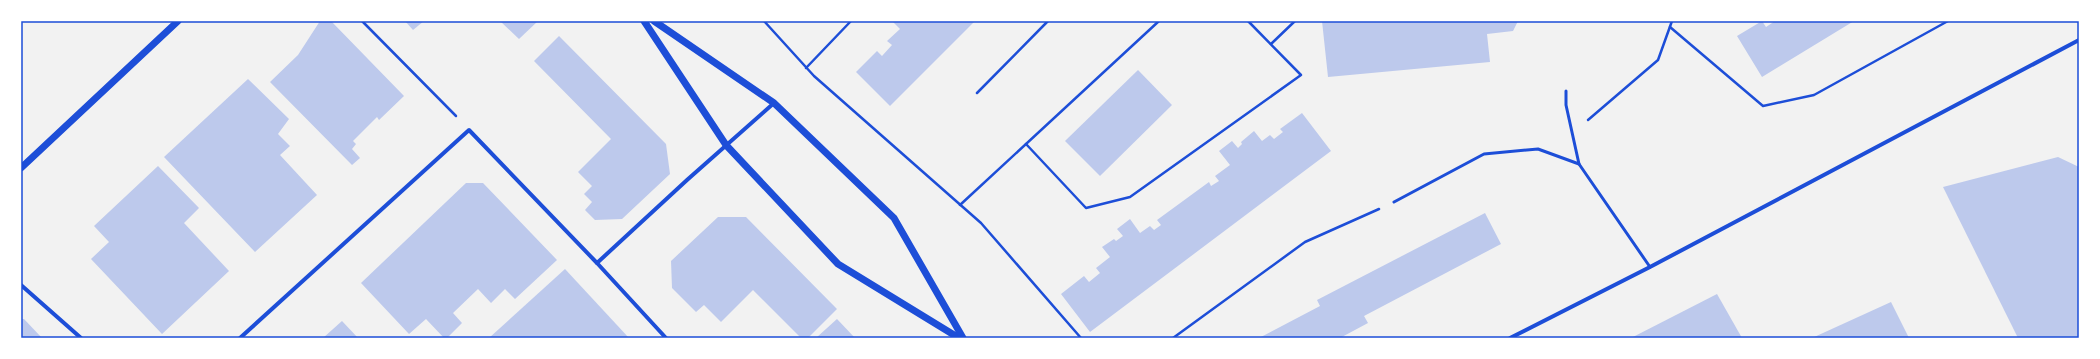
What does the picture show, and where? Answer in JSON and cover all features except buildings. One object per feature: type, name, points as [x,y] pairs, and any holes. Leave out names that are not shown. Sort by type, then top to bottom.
[{"type":"street","points":[[21,168],[178,21]]},
{"type":"street","points":[[644,21],[726,146],[838,264],[959,338]]},
{"type":"street","points":[[654,21],[774,104],[894,218],[962,338]]},
{"type":"street","points":[[1510,338],[1650,267],[2079,40]]},
{"type":"street","points":[[597,263],[774,104]]},
{"type":"street","points":[[240,338],[469,130],[597,263],[666,338]]},
{"type":"street","points":[[21,285],[81,338]]},
{"type":"lane","points":[[1566,90],[1566,106],[1579,164],[1650,267]]},
{"type":"lane","points":[[1394,202],[1484,154],[1538,149],[1579,164]]},
{"type":"path","points":[[362,21],[469,130]]},
{"type":"path","points":[[764,21],[806,68],[981,223],[1081,338]]},
{"type":"path","points":[[806,68],[851,21]]},
{"type":"path","points":[[977,94],[1048,21]]},
{"type":"path","points":[[960,205],[1159,21]]},
{"type":"path","points":[[1026,144],[1086,208],[1130,197],[1301,75],[1248,21]]},
{"type":"path","points":[[1271,44],[1295,21]]},
{"type":"path","points":[[1572,134],[1658,60],[1672,21]]},
{"type":"path","points":[[1670,27],[1763,106],[1814,95],[1948,21]]},
{"type":"path","points":[[1173,338],[1305,242],[1394,202]]}]
